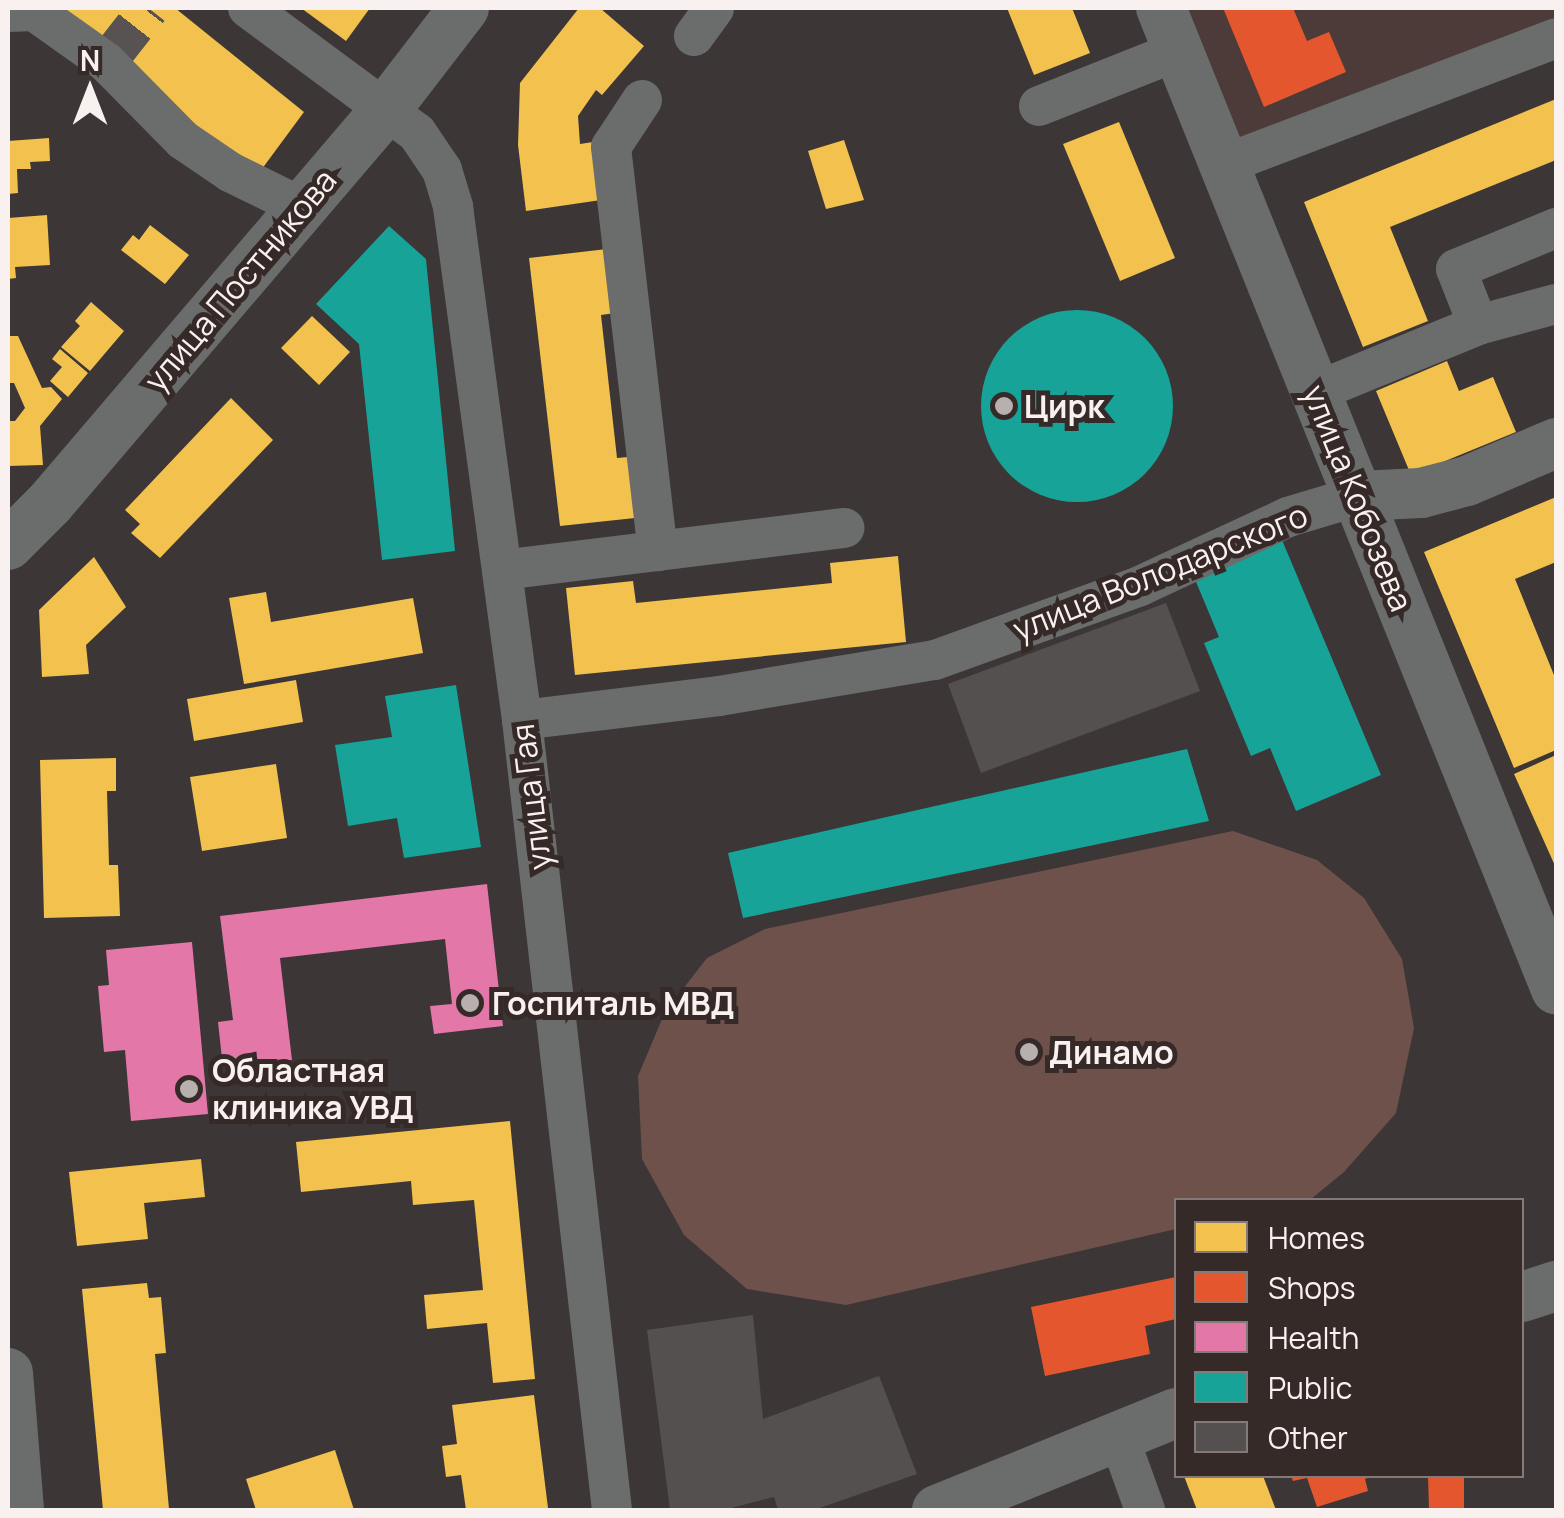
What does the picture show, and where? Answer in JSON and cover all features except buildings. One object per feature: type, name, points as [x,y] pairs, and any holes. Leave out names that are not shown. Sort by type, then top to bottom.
[{"type":"main road","name":"улица Постникова","points":[[8,545],[50,503],[387,108],[464,8]]},
{"type":"main road","name":"улица Кобозева","points":[[1170,29],[1556,989]]},
{"type":"main road","name":"улица Володарского","points":[[1358,496],[1421,493],[1466,480],[1556,443]]},
{"type":"main road","points":[[1524,1296],[1556,1286]]},
{"type":"main road","points":[[8,1373],[19,1510]]},
{"type":"main road","points":[[937,1510],[1174,1414]]},
{"type":"street","name":"улица Гая","points":[[248,8],[387,108],[431,149],[453,208],[522,720],[612,1510]]},
{"type":"street","points":[[8,12],[34,11],[108,60],[183,140],[246,181],[301,208]]},
{"type":"street","points":[[1039,106],[1170,29]]},
{"type":"street","points":[[1225,164],[1556,38]]},
{"type":"street","points":[[642,100],[611,147],[658,550]]},
{"type":"street","points":[[1478,325],[1456,268],[1556,228]]},
{"type":"street","points":[[1315,392],[1478,325],[1556,304]]},
{"type":"street","name":"улица Володарского","points":[[522,720],[720,696],[935,660],[1140,586],[1288,517],[1358,496]]},
{"type":"street","points":[[502,570],[844,528]]},
{"type":"street","points":[[1118,1435],[1144,1510]]},
{"type":"shaded area","points":[[1187,8],[1556,8],[1556,18],[1240,142]]},
{"type":"shaded area","name":"Динамо","points":[[1233,831],[1317,860],[1364,898],[1402,959],[1414,1028],[1396,1113],[1344,1172],[1312,1198],[1174,1198],[1174,1229],[846,1305],[747,1289],[684,1235],[642,1159],[638,1076],[665,1012],[707,958],[765,929]]},
{"type":"tunnel","points":[[110,58],[149,8]]},
{"type":"place","name":"Цирк","points":[[1004,406]]},
{"type":"place","name":"Госпиталь МВД","points":[[470,1003]]},
{"type":"place","name":"Динамо","points":[[1029,1052]]},
{"type":"place","name":"Областная клиника УВД","points":[[189,1089]]}]
